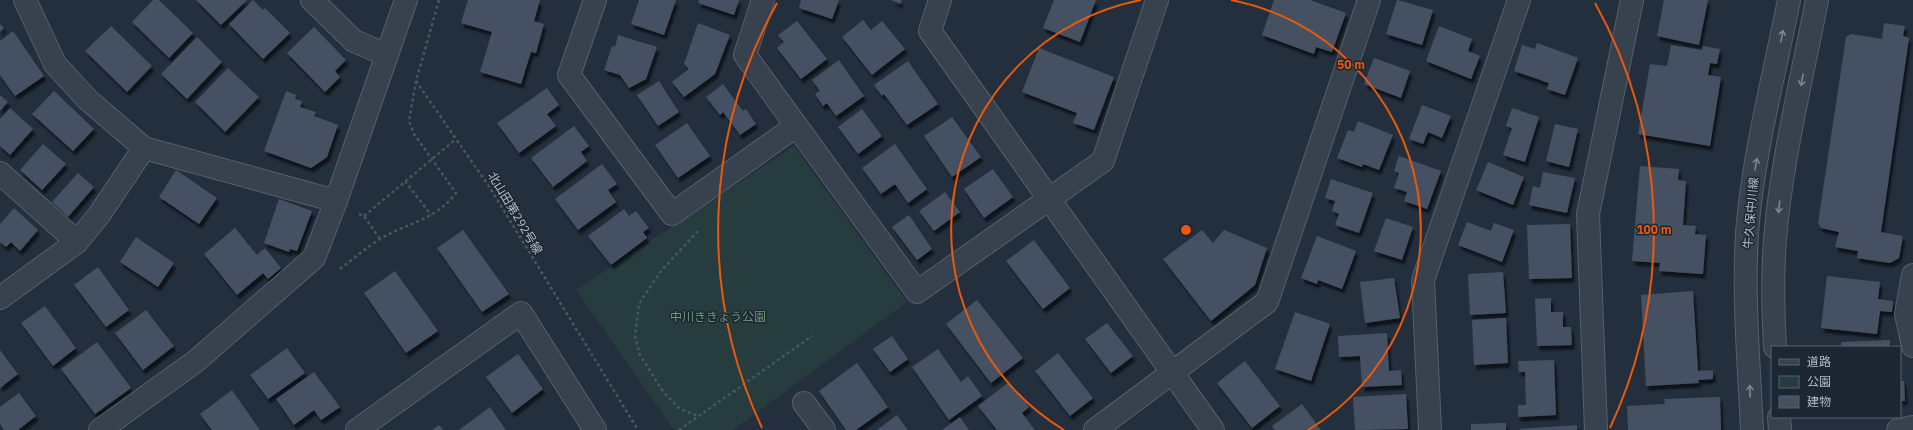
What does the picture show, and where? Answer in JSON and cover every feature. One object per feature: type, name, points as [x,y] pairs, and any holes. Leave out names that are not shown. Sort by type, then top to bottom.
[{"type":"street","points":[[25,0],[55,64],[88,100],[144,148],[336,201]]},
{"type":"street","points":[[312,0],[354,42],[387,55]]},
{"type":"street","points":[[100,430],[196,361],[314,258],[336,201],[406,0]]},
{"type":"street","points":[[595,0],[569,75],[672,214],[796,126]]},
{"type":"street","points":[[763,0],[745,55],[917,292],[1050,200],[1103,161],[1157,0]]},
{"type":"street","points":[[940,0],[930,31],[1213,430]]},
{"type":"street","points":[[1095,430],[1267,302],[1369,0]]},
{"type":"street","points":[[1430,430],[1423,280],[1519,0]]},
{"type":"street","points":[[1596,430],[1588,214],[1632,0]]},
{"type":"street","name":"牛久保中川線","points":[[1752,430],[1746,298],[1747,233],[1754,175],[1789,0]]},
{"type":"street","points":[[1775,346],[1772,307],[1775,240],[1782,184],[1818,0]]},
{"type":"street","points":[[0,298],[77,242],[99,215],[144,148]]},
{"type":"street","points":[[0,173],[77,242]]},
{"type":"street","points":[[1913,275],[1906,314],[1913,346]]},
{"type":"street","points":[[357,430],[521,313],[595,430]]},
{"type":"street","points":[[804,403],[824,430]]},
{"type":"street","points":[[1779,418],[1780,430]]},
{"type":"street","points":[[1898,430],[1913,427]]},
{"type":"path","name":"北山田第292号線","points":[[439,0],[416,81],[490,188],[638,430]]},
{"type":"path","points":[[364,216],[456,139]]},
{"type":"path","points":[[405,181],[431,215]]},
{"type":"path","points":[[698,416],[680,409],[664,393],[640,355],[635,336],[639,304],[661,272],[700,229]]},
{"type":"path","points":[[679,430],[812,336]]},
{"type":"green space","name":"中川ききょう公園","points":[[794,146],[907,302],[733,430],[674,430],[576,290]]},
{"type":"building","points":[[153,0],[159,0],[193,33],[169,58],[132,22]]},
{"type":"building","points":[[196,0],[247,0],[221,25]]},
{"type":"building","points":[[253,0],[263,10],[265,8],[290,33],[263,59],[229,24]]},
{"type":"building","points":[[468,0],[540,0],[534,21],[544,24],[536,53],[531,52],[521,84],[480,72],[492,32],[461,23]]},
{"type":"building","points":[[639,0],[676,0],[664,35],[631,24]]},
{"type":"building","points":[[699,0],[739,0],[734,15],[698,3]]},
{"type":"building","points":[[801,0],[839,0],[832,19],[799,8]]},
{"type":"building","points":[[891,0],[902,0],[900,4]]},
{"type":"building","points":[[1054,0],[1096,0],[1080,42],[1043,28]]},
{"type":"building","points":[[1274,0],[1310,0],[1346,13],[1332,52],[1316,47],[1314,54],[1262,35]]},
{"type":"building","points":[[1397,0],[1433,10],[1422,45],[1386,34]]},
{"type":"building","points":[[1664,0],[1708,0],[1699,45],[1657,36]]},
{"type":"building","points":[[863,20],[871,30],[882,21],[905,49],[872,75],[842,37]]},
{"type":"building","points":[[797,21],[827,59],[801,79],[777,48],[784,42],[778,35]]},
{"type":"building","points":[[698,23],[730,35],[715,74],[684,97],[672,82],[689,69],[684,64]]},
{"type":"building","points":[[1884,23],[1905,26],[1903,36],[1909,38],[1881,232],[1903,236],[1899,258],[1890,263],[1857,258],[1858,251],[1835,247],[1839,232],[1821,228],[1818,223],[1846,37],[1851,34],[1882,39]]},
{"type":"building","points":[[0,24],[4,28],[0,32]]},
{"type":"building","points":[[111,26],[152,66],[127,92],[85,51]]},
{"type":"building","points":[[1439,26],[1472,39],[1468,51],[1480,56],[1471,79],[1426,61]]},
{"type":"building","points":[[314,27],[346,60],[335,71],[340,77],[325,92],[287,53]]},
{"type":"building","points":[[13,31],[44,76],[15,96],[0,75],[0,41]]},
{"type":"building","points":[[618,35],[657,47],[646,79],[629,88],[620,75],[604,70],[612,46],[615,47]]},
{"type":"building","points":[[197,37],[222,62],[187,99],[161,74]]},
{"type":"building","points":[[1537,43],[1578,58],[1565,95],[1547,89],[1549,83],[1514,71],[1522,45],[1535,49]]},
{"type":"building","points":[[1671,45],[1702,50],[1703,46],[1720,49],[1717,64],[1710,63],[1708,75],[1721,77],[1710,146],[1638,134],[1650,64],[1667,66]]},
{"type":"building","points":[[1039,48],[1114,77],[1094,130],[1073,123],[1077,113],[1022,92]]},
{"type":"building","points":[[1374,58],[1410,71],[1401,98],[1364,84]]},
{"type":"building","points":[[839,60],[864,96],[836,116],[827,103],[823,106],[815,94],[820,91],[812,80]]},
{"type":"building","points":[[908,61],[938,104],[907,125],[884,94],[882,96],[874,85]]},
{"type":"building","points":[[228,68],[259,97],[225,132],[195,102]]},
{"type":"building","points":[[659,81],[679,112],[658,126],[637,95]]},
{"type":"building","points":[[723,84],[743,111],[746,109],[756,124],[740,135],[723,112],[720,115],[706,97]]},
{"type":"building","points":[[547,88],[559,105],[547,114],[556,126],[519,153],[497,123]]},
{"type":"building","points":[[54,91],[94,129],[73,151],[32,114]]},
{"type":"building","points":[[286,91],[296,95],[295,99],[302,101],[300,107],[316,112],[314,116],[338,125],[327,157],[311,168],[264,151]]},
{"type":"building","points":[[0,95],[8,102],[0,111]]},
{"type":"building","points":[[1422,105],[1451,116],[1442,138],[1428,132],[1423,144],[1409,139]]},
{"type":"building","points":[[10,108],[33,129],[10,155],[0,146],[0,119]]},
{"type":"building","points":[[1512,108],[1539,117],[1525,162],[1503,155],[1512,128],[1506,126]]},
{"type":"building","points":[[862,109],[882,136],[858,154],[838,127]]},
{"type":"building","points":[[952,117],[981,157],[952,177],[924,136]]},
{"type":"building","points":[[1358,121],[1393,135],[1379,170],[1363,164],[1362,167],[1337,158],[1348,130],[1354,132]]},
{"type":"building","points":[[687,123],[710,156],[678,178],[655,145]]},
{"type":"building","points":[[1555,124],[1578,129],[1569,167],[1546,161]]},
{"type":"building","points":[[574,126],[589,146],[581,152],[587,161],[553,187],[531,158]]},
{"type":"building","points":[[43,144],[66,164],[42,190],[20,170]]},
{"type":"building","points":[[895,144],[927,189],[908,203],[895,184],[881,194],[862,168]]},
{"type":"building","points":[[1399,156],[1441,171],[1427,209],[1404,201],[1407,192],[1394,188],[1399,173],[1394,171]]},
{"type":"building","points":[[1488,162],[1524,177],[1513,205],[1476,190]]},
{"type":"building","points":[[602,164],[617,184],[608,190],[616,202],[578,230],[555,199]]},
{"type":"building","points":[[1640,166],[1679,169],[1678,180],[1686,181],[1683,225],[1696,226],[1695,234],[1706,235],[1703,274],[1659,271],[1660,263],[1632,261]]},
{"type":"building","points":[[993,169],[1013,197],[984,218],[964,189]]},
{"type":"building","points":[[176,170],[217,198],[199,224],[159,197]]},
{"type":"building","points":[[1543,172],[1575,178],[1567,213],[1529,205],[1533,186],[1540,188]]},
{"type":"building","points":[[78,173],[94,187],[68,217],[52,202]]},
{"type":"building","points":[[1331,179],[1373,193],[1359,233],[1335,225],[1339,214],[1332,211],[1335,201],[1325,198]]},
{"type":"building","points":[[945,192],[960,212],[934,231],[919,211]]},
{"type":"building","points":[[279,199],[312,211],[297,251],[290,249],[289,252],[264,243]]},
{"type":"building","points":[[14,208],[38,230],[20,251],[11,242],[6,247],[0,242],[0,224]]},
{"type":"building","points":[[624,209],[629,216],[636,211],[649,228],[643,232],[647,238],[611,265],[588,236]]},
{"type":"building","points":[[909,215],[932,249],[917,260],[892,227]]},
{"type":"building","points":[[1386,218],[1413,227],[1402,260],[1374,251]]},
{"type":"building","points":[[1467,222],[1491,231],[1494,223],[1514,230],[1502,262],[1458,245]]},
{"type":"building","points":[[1570,224],[1572,278],[1529,279],[1527,225]]},
{"type":"building","points":[[235,228],[257,255],[265,248],[281,268],[268,279],[263,273],[237,295],[204,254]]},
{"type":"building","points":[[463,230],[509,294],[482,312],[437,248]]},
{"type":"building","points":[[1202,230],[1213,243],[1224,230],[1267,248],[1255,285],[1211,321],[1163,259]]},
{"type":"building","points":[[1317,236],[1356,251],[1342,289],[1318,280],[1317,284],[1301,278]]},
{"type":"building","points":[[136,237],[174,263],[158,287],[120,262]]},
{"type":"building","points":[[1034,240],[1070,288],[1043,309],[1006,261]]},
{"type":"building","points":[[98,267],[129,310],[106,327],[74,285]]},
{"type":"building","points":[[395,271],[438,331],[406,353],[364,293]]},
{"type":"building","points":[[1503,272],[1506,313],[1470,315],[1468,274]]},
{"type":"building","points":[[1827,276],[1880,282],[1878,299],[1893,301],[1892,312],[1880,311],[1877,334],[1821,328]]},
{"type":"building","points":[[1394,278],[1400,318],[1365,323],[1360,282]]},
{"type":"building","points":[[1693,291],[1698,371],[1713,370],[1713,379],[1698,380],[1699,383],[1646,386],[1641,295]]},
{"type":"building","points":[[1551,298],[1551,312],[1563,312],[1563,327],[1571,327],[1572,345],[1537,346],[1535,299]]},
{"type":"building","points":[[977,300],[1023,358],[991,383],[946,324]]},
{"type":"building","points":[[45,306],[76,348],[53,366],[21,323]]},
{"type":"building","points":[[146,310],[174,346],[143,370],[115,333]]},
{"type":"building","points":[[1295,312],[1330,324],[1311,381],[1275,369]]},
{"type":"building","points":[[1506,318],[1508,363],[1474,365],[1472,320]]},
{"type":"building","points":[[1107,323],[1133,356],[1111,373],[1085,339]]},
{"type":"building","points":[[1387,333],[1389,371],[1401,370],[1402,385],[1362,387],[1360,356],[1339,357],[1338,336]]},
{"type":"building","points":[[892,336],[908,359],[890,372],[873,349]]},
{"type":"building","points":[[1890,340],[1890,346],[1842,346],[1841,342]]},
{"type":"building","points":[[97,342],[131,388],[95,414],[61,369]]},
{"type":"building","points":[[287,348],[305,373],[268,399],[250,375]]},
{"type":"building","points":[[938,349],[961,382],[968,376],[982,396],[949,420],[912,367]]},
{"type":"building","points":[[0,350],[18,374],[0,388]]},
{"type":"building","points":[[1058,353],[1093,398],[1070,416],[1035,371]]},
{"type":"building","points":[[518,354],[543,389],[512,413],[486,377]]},
{"type":"building","points":[[1554,360],[1556,415],[1518,417],[1518,405],[1526,405],[1525,372],[1519,372],[1518,361]]},
{"type":"building","points":[[1245,361],[1280,406],[1252,428],[1217,383]]},
{"type":"building","points":[[857,363],[888,407],[856,430],[846,430],[819,391]]},
{"type":"building","points":[[314,372],[340,407],[321,420],[314,410],[294,425],[276,399]]},
{"type":"building","points":[[1901,381],[1904,381],[1905,401],[1901,401]]},
{"type":"building","points":[[1009,382],[1029,407],[1022,413],[1035,430],[997,430],[978,406]]},
{"type":"building","points":[[232,390],[260,430],[212,430],[200,414]]},
{"type":"building","points":[[19,393],[36,416],[18,430],[4,430],[0,424],[0,407]]},
{"type":"building","points":[[1406,394],[1408,429],[1355,430],[1353,397]]},
{"type":"building","points":[[1720,397],[1721,430],[1628,430],[1627,406],[1665,404],[1664,399]]},
{"type":"building","points":[[1302,404],[1321,430],[1275,430],[1272,426]]},
{"type":"building","points":[[490,407],[506,430],[459,430]]},
{"type":"building","points":[[897,415],[908,430],[877,430]]},
{"type":"building","points":[[960,417],[969,430],[942,430]]},
{"type":"building","points":[[1506,423],[1506,430],[1471,430],[1471,424]]},
{"type":"building","points":[[439,425],[443,430],[432,430]]},
{"type":"building","points":[[1577,425],[1577,430],[1520,430],[1520,429]]}]
